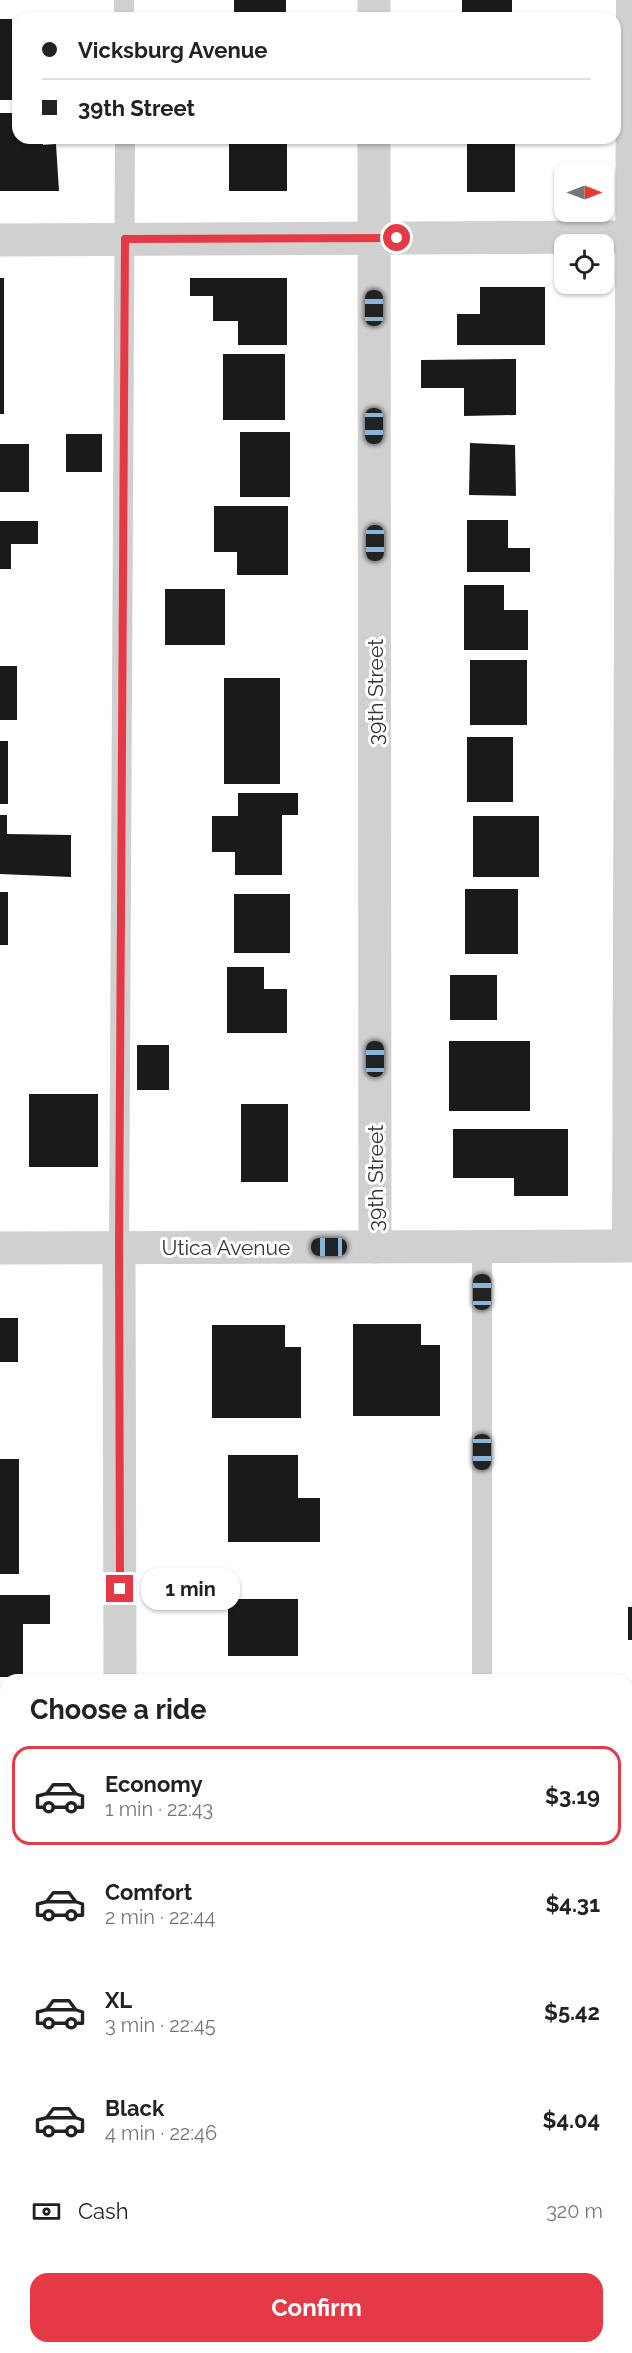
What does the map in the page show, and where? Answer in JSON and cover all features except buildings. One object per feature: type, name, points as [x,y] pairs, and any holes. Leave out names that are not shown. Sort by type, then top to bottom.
[{"type":"street","name":"39th Street","points":[[374,144],[375,1247]]},
{"type":"street","points":[[0,240],[629,237]]},
{"type":"street","name":"Utica Avenue","points":[[0,1248],[627,1246]]},
{"type":"street","points":[[119,1248],[120,1674]]},
{"type":"lane","points":[[626,0],[629,237],[627,1246]]},
{"type":"lane","points":[[119,1248],[125,144]]},
{"type":"lane","points":[[482,1246],[482,1674]]},
{"type":"route","points":[[120,1589],[119,1248],[125,239],[397,238]]}]
